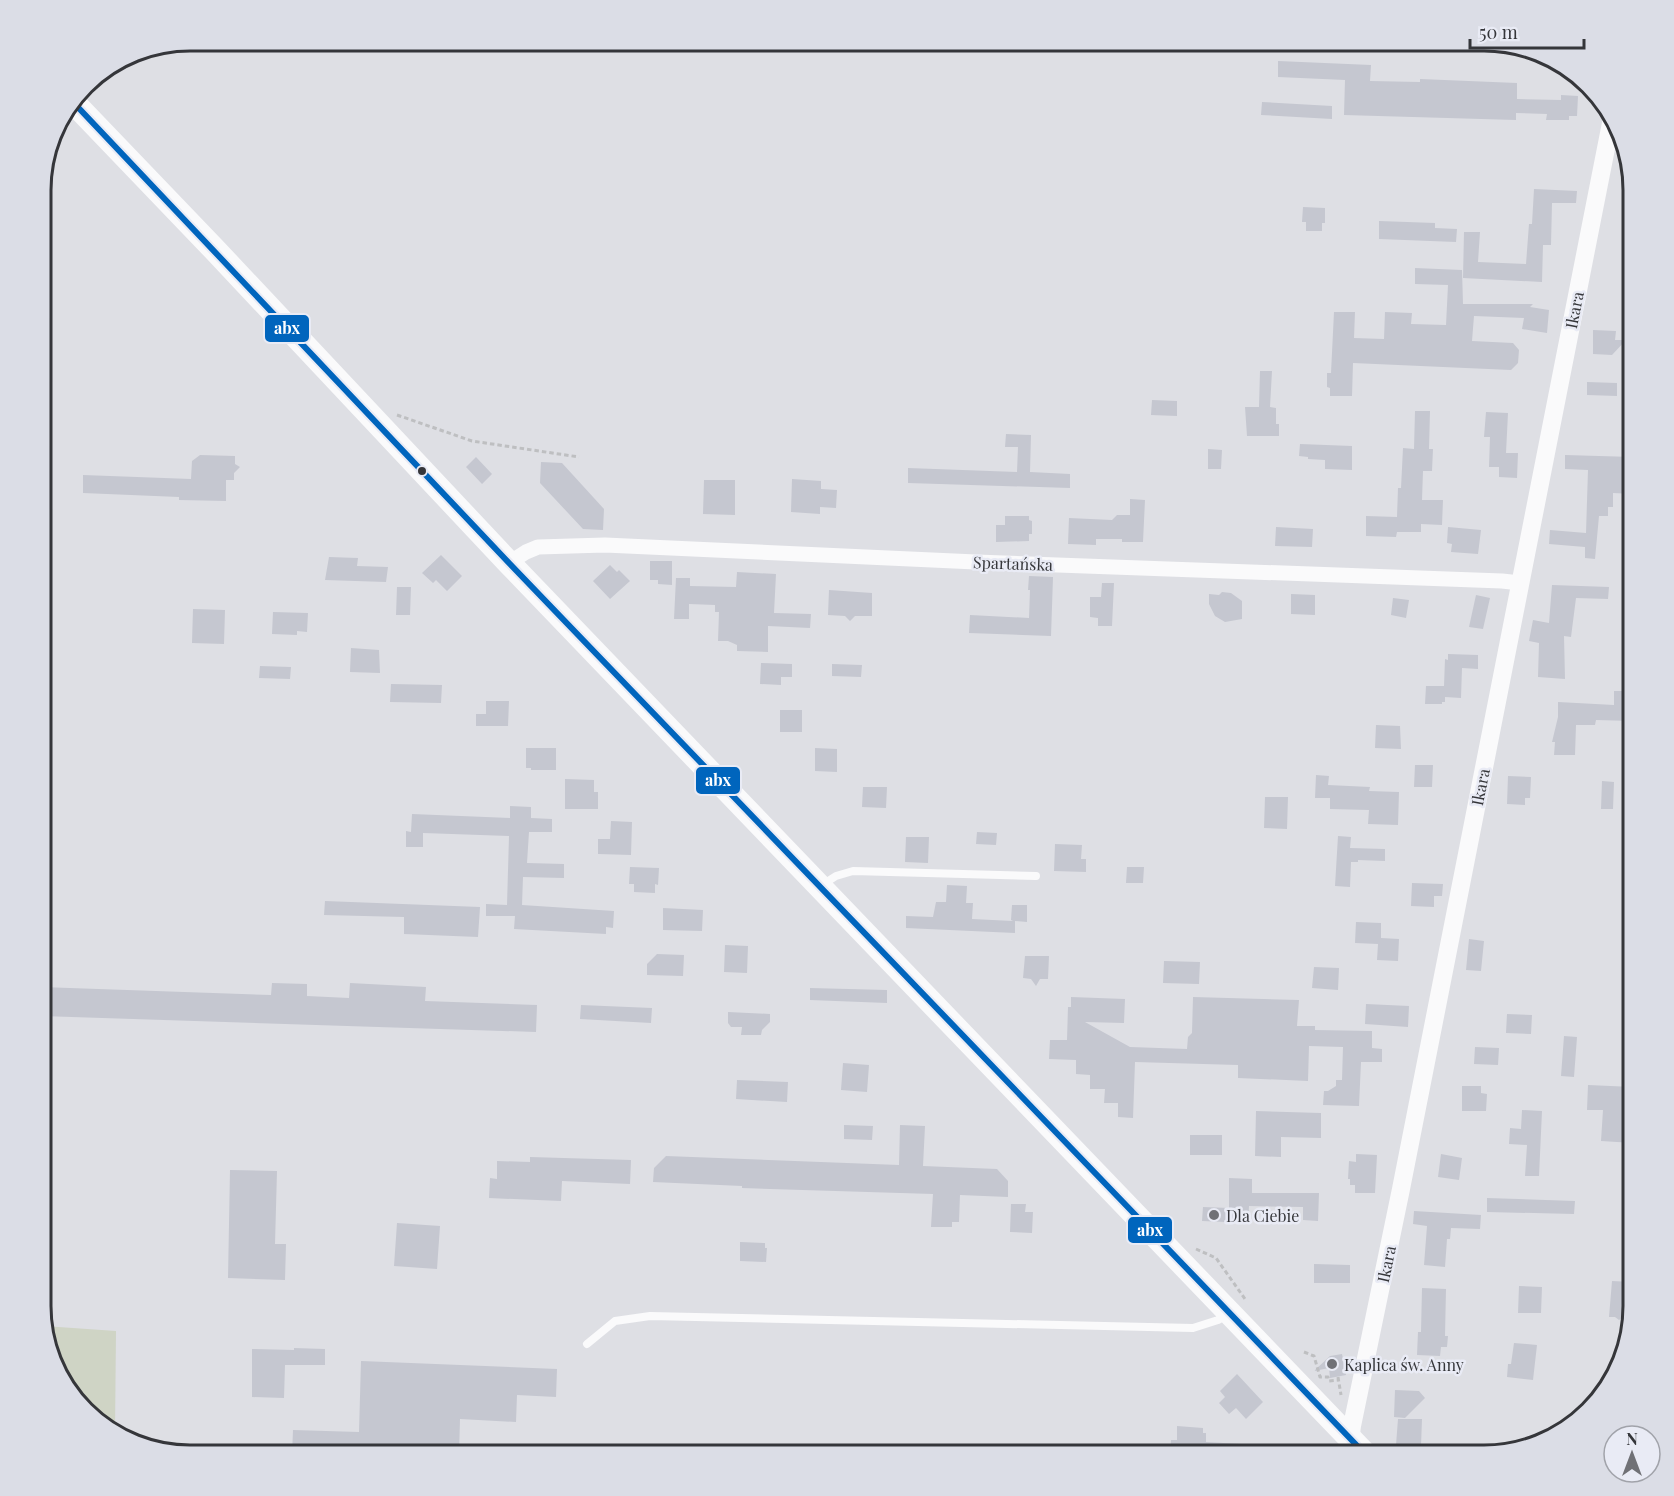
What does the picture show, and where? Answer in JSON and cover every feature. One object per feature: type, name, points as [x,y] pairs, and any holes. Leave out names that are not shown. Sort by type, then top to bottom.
[{"type":"main road","points":[[79,108],[509,563],[1229,1313],[1350,1445]]},
{"type":"street","name":"Ikara","points":[[1356,1445],[1401,1189],[1609,132]]},
{"type":"street","name":"Spartańska","points":[[509,563],[538,547],[605,545],[976,562],[1502,580],[1520,583]]},
{"type":"lane","points":[[819,886],[836,876],[853,871],[1036,876]]},
{"type":"lane","points":[[587,1344],[615,1321],[650,1316],[1193,1328],[1218,1320],[1229,1313]]},
{"type":"path","points":[[372,418],[391,414],[410,418],[471,441],[579,457]]},
{"type":"path","points":[[1304,1353],[1314,1356],[1320,1377],[1328,1377],[1329,1381],[1338,1378],[1341,1397]]},
{"type":"green space","points":[[53,1327],[116,1331],[115,1423],[92,1404],[74,1383],[58,1350]]},
{"type":"building","points":[[1278,61],[1371,65],[1370,81],[1420,82],[1420,79],[1517,83],[1517,99],[1561,100],[1561,95],[1578,96],[1577,116],[1569,116],[1569,120],[1546,120],[1547,114],[1516,113],[1516,120],[1344,115],[1345,80],[1278,77]]},
{"type":"building","points":[[1262,102],[1332,106],[1332,119],[1261,115]]},
{"type":"building","points":[[1534,189],[1577,191],[1576,203],[1552,203],[1551,245],[1543,245],[1542,282],[1463,278],[1464,232],[1480,232],[1478,262],[1526,264]]},
{"type":"building","points":[[1303,207],[1325,208],[1325,223],[1322,223],[1322,231],[1306,231],[1306,222],[1302,222]]},
{"type":"building","points":[[1379,221],[1435,223],[1435,228],[1457,229],[1456,242],[1379,239]]},
{"type":"building","points":[[1415,268],[1462,270],[1463,304],[1533,304],[1530,307],[1549,310],[1547,333],[1522,329],[1524,318],[1474,316],[1472,341],[1513,343],[1519,350],[1518,363],[1511,370],[1353,363],[1352,396],[1330,396],[1330,388],[1327,387],[1327,373],[1331,373],[1334,312],[1355,312],[1354,338],[1384,339],[1385,312],[1412,313],[1411,324],[1446,325],[1448,285],[1415,284]]},
{"type":"building","points":[[1593,330],[1616,331],[1615,340],[1623,340],[1623,343],[1612,355],[1593,354]]},
{"type":"building","points":[[1260,371],[1272,371],[1270,407],[1276,408],[1279,436],[1247,436],[1245,407],[1259,407]]},
{"type":"building","points":[[1587,382],[1617,383],[1617,396],[1587,395]]},
{"type":"building","points":[[1152,400],[1177,401],[1177,416],[1151,415]]},
{"type":"building","points":[[1415,411],[1430,411],[1429,449],[1433,449],[1432,471],[1423,471],[1422,500],[1443,500],[1442,525],[1421,524],[1421,532],[1397,532],[1396,537],[1366,536],[1366,516],[1397,517],[1403,448],[1414,449]]},
{"type":"building","points":[[1486,412],[1508,413],[1506,453],[1518,453],[1517,478],[1499,477],[1499,467],[1489,467],[1490,437],[1484,437]]},
{"type":"building","points":[[1006,434],[1031,435],[1030,472],[1070,474],[1070,488],[908,483],[908,468],[1017,472],[1018,447],[1005,447]]},
{"type":"building","points":[[1300,444],[1352,446],[1352,470],[1325,469],[1325,460],[1299,456]]},
{"type":"building","points":[[1208,449],[1222,450],[1221,469],[1208,469]]},
{"type":"building","points":[[200,455],[235,456],[235,464],[240,467],[234,473],[234,480],[226,480],[226,501],[83,493],[83,475],[191,479],[192,461]]},
{"type":"building","points":[[1565,455],[1623,457],[1623,494],[1613,493],[1613,507],[1608,507],[1608,516],[1599,516],[1595,559],[1585,558],[1585,547],[1549,544],[1550,530],[1586,533],[1588,470],[1565,469]]},
{"type":"building","points":[[476,457],[492,474],[482,484],[466,467]]},
{"type":"building","points":[[541,462],[562,463],[604,509],[603,530],[583,529],[540,483]]},
{"type":"building","points":[[792,479],[821,481],[821,489],[837,490],[836,508],[820,507],[820,514],[791,512]]},
{"type":"building","points":[[704,480],[735,480],[735,515],[703,514]]},
{"type":"building","points":[[1130,499],[1145,500],[1143,542],[1096,539],[1096,545],[1068,544],[1069,518],[1112,520],[1117,515],[1130,515]]},
{"type":"building","points":[[1005,516],[1029,516],[1029,520],[1032,521],[1032,534],[1029,534],[1029,541],[996,542],[996,525],[1005,525]]},
{"type":"building","points":[[1276,527],[1313,529],[1312,547],[1275,546]]},
{"type":"building","points":[[1448,527],[1481,530],[1478,554],[1451,552],[1452,544],[1447,543]]},
{"type":"building","points":[[441,555],[462,576],[447,591],[436,580],[433,583],[422,573]]},
{"type":"building","points":[[329,557],[358,558],[357,566],[388,567],[386,582],[325,580]]},
{"type":"building","points":[[650,561],[672,561],[672,585],[658,584],[658,580],[650,580]]},
{"type":"building","points":[[610,565],[630,581],[610,599],[593,581]]},
{"type":"building","points":[[737,572],[776,574],[774,613],[811,614],[810,628],[768,626],[768,652],[737,651],[737,645],[728,641],[718,641],[719,612],[715,612],[715,605],[689,604],[689,619],[674,619],[676,578],[690,578],[690,586],[736,587]]},
{"type":"building","points":[[1029,576],[1053,577],[1051,636],[969,633],[970,615],[1029,618]]},
{"type":"building","points":[[1102,583],[1114,583],[1112,626],[1098,626],[1098,618],[1090,617],[1090,597],[1101,597]]},
{"type":"building","points":[[1552,585],[1609,587],[1608,599],[1576,598],[1571,637],[1564,636],[1565,679],[1538,677],[1539,643],[1529,641],[1533,620],[1549,623]]},
{"type":"building","points":[[397,587],[411,587],[410,615],[396,615]]},
{"type":"building","points":[[829,590],[872,593],[872,616],[855,616],[850,621],[845,616],[828,615]]},
{"type":"building","points":[[1222,592],[1231,593],[1242,601],[1242,619],[1225,622],[1215,616],[1209,604],[1209,594],[1219,595]]},
{"type":"building","points":[[1291,594],[1315,595],[1315,615],[1291,614]]},
{"type":"building","points":[[1476,595],[1490,598],[1483,629],[1469,627]]},
{"type":"building","points":[[1393,598],[1409,600],[1406,618],[1391,615]]},
{"type":"building","points":[[193,609],[225,610],[224,644],[192,643]]},
{"type":"building","points":[[273,612],[308,613],[307,632],[297,631],[297,635],[272,634]]},
{"type":"building","points":[[351,648],[379,650],[380,673],[350,672]]},
{"type":"building","points":[[1448,654],[1478,655],[1478,669],[1462,668],[1461,698],[1445,697],[1445,702],[1442,704],[1425,704],[1426,686],[1444,686],[1445,659],[1448,660]]},
{"type":"building","points":[[761,663],[792,664],[792,677],[781,677],[781,685],[760,684]]},
{"type":"building","points":[[832,664],[862,665],[861,677],[832,676]]},
{"type":"building","points":[[260,666],[291,667],[290,679],[259,678]]},
{"type":"building","points":[[391,684],[442,685],[441,703],[390,702]]},
{"type":"building","points":[[1614,691],[1623,691],[1623,721],[1596,720],[1595,725],[1576,725],[1575,755],[1554,755],[1555,742],[1552,742],[1558,717],[1558,702],[1614,705]]},
{"type":"building","points":[[486,701],[509,701],[508,726],[476,726],[476,714],[486,714]]},
{"type":"building","points":[[780,710],[802,710],[802,732],[780,732]]},
{"type":"building","points":[[1376,725],[1400,726],[1401,749],[1375,748]]},
{"type":"building","points":[[526,748],[556,748],[556,770],[526,768]]},
{"type":"building","points":[[815,748],[837,749],[837,772],[815,771]]},
{"type":"building","points":[[1415,765],[1433,765],[1432,787],[1414,787]]},
{"type":"building","points":[[1316,775],[1329,776],[1328,785],[1370,787],[1369,791],[1399,792],[1398,825],[1368,824],[1369,810],[1330,809],[1330,798],[1315,798]]},
{"type":"building","points":[[1508,776],[1531,777],[1530,798],[1525,798],[1525,805],[1507,804]]},
{"type":"building","points":[[565,779],[594,780],[594,792],[598,792],[598,809],[565,809]]},
{"type":"building","points":[[1602,781],[1614,782],[1613,809],[1601,809]]},
{"type":"building","points":[[863,787],[887,787],[886,808],[862,807]]},
{"type":"building","points":[[1265,797],[1288,797],[1287,829],[1264,828]]},
{"type":"building","points":[[510,806],[531,807],[531,818],[552,819],[552,832],[529,832],[527,863],[564,864],[564,878],[523,877],[522,905],[614,911],[613,928],[606,927],[606,934],[514,929],[515,916],[486,916],[486,904],[507,905],[509,836],[423,833],[423,847],[406,847],[406,831],[411,832],[412,814],[510,818]]},
{"type":"building","points":[[611,821],[632,822],[631,855],[598,854],[598,839],[610,839]]},
{"type":"building","points":[[977,832],[997,833],[996,845],[976,844]]},
{"type":"building","points":[[1338,836],[1351,837],[1350,848],[1385,849],[1385,861],[1351,862],[1350,887],[1335,886]]},
{"type":"building","points":[[906,837],[929,837],[928,863],[905,862]]},
{"type":"building","points":[[1055,844],[1082,845],[1081,859],[1086,859],[1086,872],[1054,871]]},
{"type":"building","points":[[630,867],[659,868],[655,893],[634,892],[634,884],[629,884]]},
{"type":"building","points":[[1127,867],[1144,867],[1143,883],[1126,883]]},
{"type":"building","points":[[1412,883],[1443,884],[1442,896],[1434,896],[1434,907],[1411,906]]},
{"type":"building","points":[[947,885],[967,886],[966,903],[973,903],[972,919],[1013,921],[1011,920],[1012,905],[1027,905],[1027,922],[1015,921],[1015,933],[906,928],[906,916],[933,917],[936,902],[946,902]]},
{"type":"building","points":[[325,901],[480,907],[478,937],[404,934],[404,917],[324,915]]},
{"type":"building","points":[[663,908],[703,910],[702,931],[663,930]]},
{"type":"building","points":[[1356,922],[1381,923],[1381,938],[1399,939],[1398,961],[1377,960],[1378,944],[1355,943]]},
{"type":"building","points":[[1469,939],[1484,941],[1481,971],[1466,970]]},
{"type":"building","points":[[725,945],[748,946],[747,973],[724,972]]},
{"type":"building","points":[[657,954],[684,955],[683,976],[647,975],[647,964]]},
{"type":"building","points":[[1025,956],[1049,956],[1048,979],[1040,979],[1036,986],[1031,979],[1023,978]]},
{"type":"building","points":[[1164,961],[1200,962],[1199,984],[1163,983]]},
{"type":"building","points":[[1314,967],[1339,968],[1338,990],[1312,988]]},
{"type":"building","points":[[272,983],[307,984],[307,996],[349,998],[350,983],[426,987],[425,1001],[537,1005],[536,1032],[51,1016],[51,987],[271,995]]},
{"type":"building","points":[[810,988],[887,990],[887,1003],[810,1000]]},
{"type":"building","points":[[1071,997],[1125,999],[1124,1023],[1085,1022],[1130,1047],[1187,1049],[1188,1037],[1192,1033],[1193,997],[1299,1000],[1297,1026],[1315,1026],[1315,1030],[1372,1031],[1372,1048],[1382,1049],[1382,1062],[1361,1062],[1359,1106],[1323,1105],[1324,1091],[1336,1086],[1336,1080],[1342,1080],[1343,1047],[1309,1046],[1308,1081],[1238,1078],[1238,1065],[1135,1062],[1133,1118],[1118,1117],[1118,1103],[1104,1103],[1105,1089],[1090,1089],[1090,1075],[1076,1074],[1076,1060],[1049,1059],[1050,1040],[1067,1040],[1068,1007],[1071,1007]]},
{"type":"building","points":[[1366,1004],[1409,1006],[1408,1027],[1365,1024]]},
{"type":"building","points":[[581,1005],[652,1008],[651,1023],[580,1019]]},
{"type":"building","points":[[728,1012],[770,1014],[770,1022],[762,1030],[761,1035],[741,1035],[742,1027],[731,1027],[728,1023]]},
{"type":"building","points":[[1507,1014],[1532,1015],[1531,1034],[1506,1033]]},
{"type":"building","points":[[1564,1036],[1577,1037],[1574,1077],[1561,1076]]},
{"type":"building","points":[[1475,1047],[1499,1048],[1498,1065],[1474,1064]]},
{"type":"building","points":[[843,1063],[869,1065],[867,1092],[841,1090]]},
{"type":"building","points":[[737,1080],[788,1082],[787,1102],[736,1099]]},
{"type":"building","points":[[1588,1085],[1623,1087],[1623,1142],[1601,1141],[1603,1110],[1587,1110]]},
{"type":"building","points":[[1462,1086],[1481,1086],[1481,1093],[1487,1094],[1486,1111],[1462,1111]]},
{"type":"building","points":[[1522,1110],[1542,1111],[1539,1176],[1525,1176],[1527,1145],[1509,1144],[1510,1128],[1521,1129]]},
{"type":"building","points":[[1256,1111],[1321,1113],[1321,1138],[1281,1137],[1281,1157],[1255,1156]]},
{"type":"building","points":[[844,1125],[873,1126],[872,1140],[844,1139]]},
{"type":"building","points":[[900,1125],[925,1126],[923,1166],[997,1169],[1008,1181],[1008,1197],[960,1195],[959,1222],[952,1222],[952,1227],[931,1227],[933,1194],[742,1188],[742,1186],[653,1182],[654,1168],[666,1156],[899,1165]]},
{"type":"building","points":[[1190,1135],[1222,1135],[1222,1155],[1190,1155]]},
{"type":"building","points":[[1356,1154],[1377,1155],[1375,1193],[1355,1193],[1355,1185],[1350,1185],[1349,1161],[1356,1162]]},
{"type":"building","points":[[1441,1154],[1462,1158],[1459,1180],[1438,1177]]},
{"type":"building","points":[[530,1157],[631,1160],[630,1184],[562,1181],[561,1201],[489,1198],[490,1178],[497,1179],[497,1161],[530,1162]]},
{"type":"building","points":[[230,1170],[277,1171],[275,1244],[286,1244],[285,1280],[228,1278]]},
{"type":"building","points":[[1229,1178],[1252,1179],[1252,1193],[1319,1193],[1318,1221],[1303,1220],[1303,1207],[1249,1206],[1248,1223],[1202,1221],[1203,1207],[1229,1208]]},
{"type":"building","points":[[1487,1198],[1575,1201],[1574,1214],[1487,1212]]},
{"type":"building","points":[[1011,1204],[1026,1204],[1025,1212],[1033,1212],[1032,1233],[1010,1232]]},
{"type":"building","points":[[1414,1211],[1481,1215],[1480,1229],[1451,1228],[1450,1239],[1447,1239],[1445,1267],[1424,1265],[1427,1226],[1413,1224]]},
{"type":"building","points":[[397,1223],[440,1226],[437,1269],[394,1266]]},
{"type":"building","points":[[740,1242],[765,1243],[766,1262],[740,1261]]},
{"type":"building","points":[[1314,1264],[1350,1265],[1350,1283],[1314,1283]]},
{"type":"building","points":[[1612,1281],[1623,1282],[1623,1317],[1619,1320],[1609,1317]]},
{"type":"building","points":[[1519,1286],[1542,1287],[1541,1313],[1518,1313]]},
{"type":"building","points":[[1422,1288],[1446,1289],[1445,1336],[1448,1336],[1447,1347],[1441,1347],[1440,1356],[1417,1355],[1418,1332],[1421,1332]]},
{"type":"building","points":[[1514,1343],[1537,1345],[1533,1380],[1507,1377]]},
{"type":"building","points":[[294,1348],[325,1349],[325,1365],[285,1365],[284,1398],[252,1397],[252,1349],[294,1350]]},
{"type":"building","name":"Kaplica św. Anny","points":[[1342,1354],[1346,1375],[1330,1378],[1329,1368],[1314,1371],[1330,1356]]},
{"type":"building","points":[[361,1361],[557,1369],[556,1397],[517,1395],[516,1422],[460,1419],[459,1445],[292,1445],[293,1430],[359,1432]]},
{"type":"building","points":[[1237,1374],[1263,1402],[1246,1419],[1236,1408],[1229,1414],[1219,1403],[1225,1397],[1220,1391]]},
{"type":"building","points":[[1395,1390],[1419,1391],[1425,1398],[1405,1418],[1394,1417]]},
{"type":"building","points":[[1398,1419],[1422,1419],[1421,1445],[1396,1445]]},
{"type":"building","points":[[1177,1426],[1203,1428],[1203,1433],[1206,1433],[1206,1442],[1258,1445],[1171,1445],[1171,1440],[1177,1440]]},
{"type":"transit line","name":"abx","points":[[78,108],[509,563],[1356,1445]]},
{"type":"place","name":"Dla Ciebie","points":[[1214,1215]]},
{"type":"place","name":"Kaplica św. Anny","points":[[1332,1364]]}]
